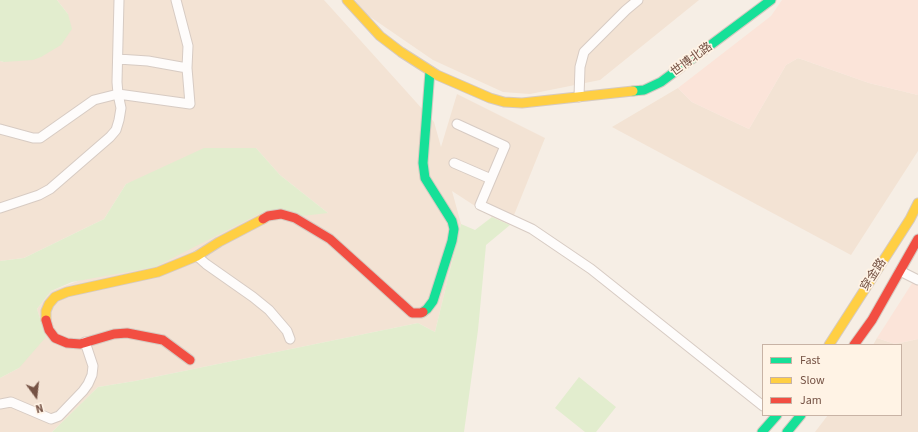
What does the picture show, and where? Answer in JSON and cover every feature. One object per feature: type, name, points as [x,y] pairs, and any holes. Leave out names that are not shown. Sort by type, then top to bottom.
[{"type":"street","points":[[0,208],[50,189],[116,130],[121,108],[118,94],[119,0]]},
{"type":"street","points":[[0,129],[33,138],[40,138],[94,100],[118,94],[190,104],[187,68],[188,46],[176,0]]},
{"type":"street","name":"世博北路","points":[[347,0],[380,36],[437,76],[490,98],[504,102],[522,103],[644,90],[662,82],[771,0]]},
{"type":"street","points":[[579,97],[580,67],[584,52],[638,0]]},
{"type":"street","points":[[118,59],[148,61],[187,68]]},
{"type":"street","points":[[190,360],[163,340],[127,333],[114,334],[80,344],[67,343],[55,338],[49,330],[46,322],[46,311],[49,304],[55,297],[67,292],[158,272],[198,256],[220,242],[268,216],[281,214],[295,218],[330,239],[412,312],[421,313],[427,309],[433,300],[452,241],[454,229],[452,221],[433,192],[426,178],[423,163],[430,71]]},
{"type":"street","points":[[457,124],[505,146],[480,205],[532,229],[591,268],[762,405]]},
{"type":"street","points":[[454,163],[491,179]]},
{"type":"street","name":"穿金路","points":[[830,344],[910,219],[918,203]]},
{"type":"street","name":"穿金路","points":[[855,344],[872,320],[918,239]]},
{"type":"street","points":[[198,256],[206,264],[269,310],[287,331],[290,339]]},
{"type":"street","points":[[900,271],[918,280]]},
{"type":"street","points":[[0,404],[11,402],[51,419],[59,416],[83,391],[92,375],[93,366],[85,342]]},
{"type":"street","points":[[762,432],[775,416]]},
{"type":"street","points":[[787,432],[800,416]]},
{"type":"shaded area","points":[[57,0],[324,0],[434,122],[441,147],[457,94],[545,138],[510,225],[492,217],[452,191],[461,224],[435,332],[418,323],[135,381],[98,387],[52,432],[0,432],[0,378],[19,368],[40,319],[37,309],[51,291],[267,210],[328,213],[280,175],[256,148],[126,184],[104,219],[24,258],[0,261],[0,61],[4,62],[68,14]]},
{"type":"shaded area","points":[[355,0],[699,0],[600,80],[530,94],[503,92],[433,60],[366,14]]},
{"type":"shaded area","points":[[782,0],[918,0],[918,95],[869,83],[798,58],[786,65],[749,129],[692,102],[678,88],[771,16]]},
{"type":"shaded area","points":[[798,58],[869,83],[918,95],[918,151],[851,255],[612,127],[678,88],[692,102],[749,129],[786,65]]},
{"type":"shaded area","points":[[918,274],[918,339],[895,344],[877,338]]},
{"type":"shaded area","points":[[877,338],[895,344],[874,344]]},
{"type":"shaded area","points":[[918,339],[918,432],[815,432],[827,416],[902,416],[902,344],[895,344]]},
{"type":"green space","points":[[0,0],[57,0],[68,14],[72,29],[61,45],[41,57],[33,60],[0,61]]},
{"type":"green space","points":[[204,148],[256,148],[280,175],[328,213],[302,216],[267,210],[155,267],[72,282],[51,291],[37,309],[46,337],[19,368],[0,378],[0,261],[24,258],[104,219],[126,184]]},
{"type":"green space","points":[[492,217],[510,225],[486,245],[478,330],[464,432],[52,432],[98,387],[135,381],[418,323],[435,332],[461,224],[475,230]]},
{"type":"green space","points":[[579,377],[616,407],[596,432],[585,432],[555,408]]},
{"type":"traffic: fast","points":[[633,91],[644,90],[661,82],[771,0]]},
{"type":"traffic: fast","points":[[423,312],[433,301],[452,241],[454,229],[452,221],[425,178],[423,163],[430,71]]},
{"type":"traffic: fast","points":[[762,432],[776,416]]},
{"type":"traffic: fast","points":[[787,432],[800,416]]},
{"type":"traffic: slow","points":[[347,0],[380,36],[401,52],[437,75],[490,98],[504,102],[522,103],[633,91]]},
{"type":"traffic: slow","points":[[830,344],[910,219],[918,203]]},
{"type":"traffic: slow","points":[[46,320],[46,311],[49,304],[55,297],[67,292],[158,272],[197,256],[219,242],[263,219]]},
{"type":"traffic: jam","points":[[263,219],[268,216],[281,214],[295,218],[330,239],[412,313],[423,312]]},
{"type":"traffic: jam","points":[[855,344],[872,320],[918,239]]},
{"type":"traffic: jam","points":[[46,320],[49,330],[55,338],[67,343],[80,344],[114,334],[127,333],[163,340],[190,360]]}]
